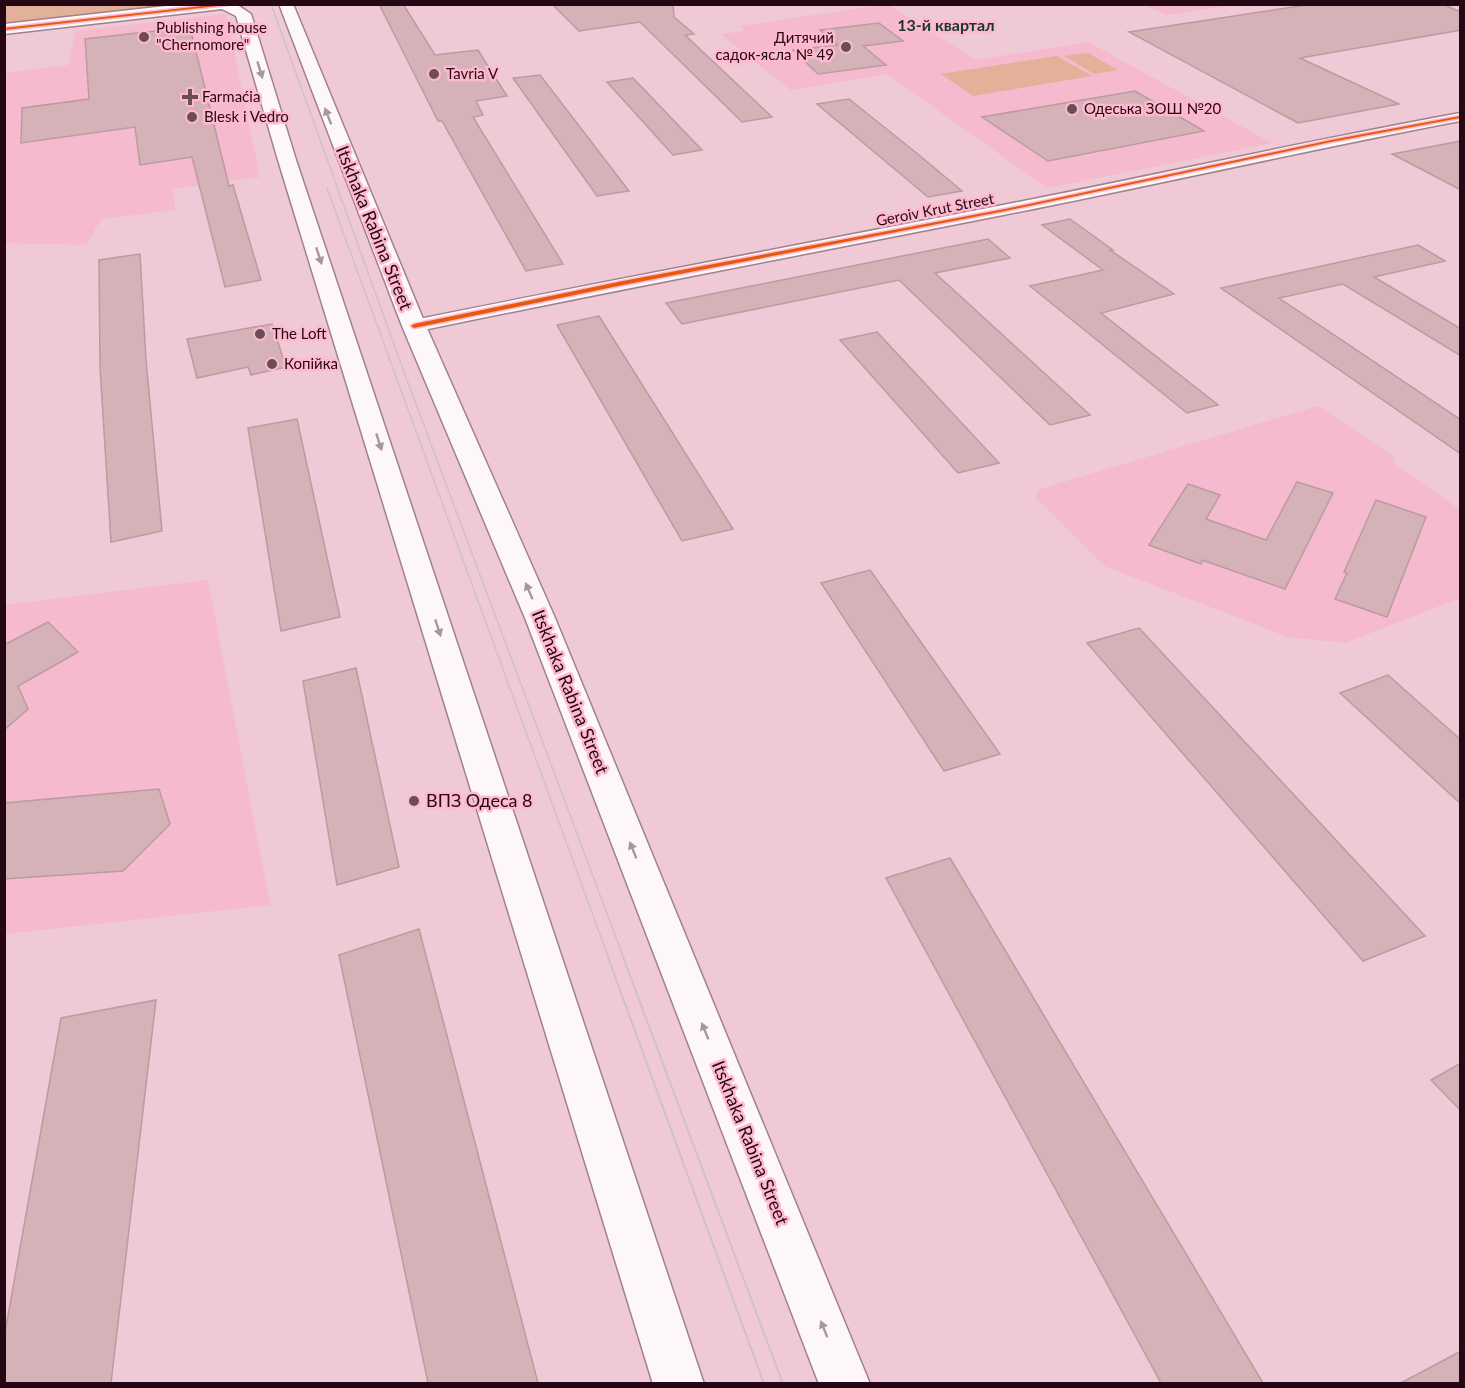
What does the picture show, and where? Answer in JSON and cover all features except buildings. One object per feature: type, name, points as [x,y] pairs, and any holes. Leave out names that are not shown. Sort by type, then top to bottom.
[{"type":"main road","name":"Itskhaka Rabina Street","points":[[286,4],[346,162],[540,618],[845,1383]]},
{"type":"main road","points":[[4,29],[227,5],[243,14],[287,160],[679,1383]]},
{"type":"street","name":"Geroiv Krut Street","points":[[414,326],[1005,210],[1320,143],[1461,117]]},
{"type":"shaded area","points":[[5,4],[175,4],[175,5],[5,23]]},
{"type":"shaded area","name":"Одеська ЗОШ №20","points":[[887,4],[976,60],[1088,42],[1272,143],[1047,188],[887,74],[790,90],[721,34],[745,31],[740,26]]},
{"type":"shaded area","points":[[1143,5],[1236,5],[1166,15]]},
{"type":"shaded area","points":[[226,14],[260,177],[173,189],[175,210],[101,219],[86,245],[5,243],[5,73],[68,65],[76,31]]},
{"type":"shaded area","points":[[1088,53],[1118,70],[1094,74],[1064,56]]},
{"type":"shaded area","points":[[1057,56],[1092,76],[973,96],[941,74]]},
{"type":"shaded area","points":[[1318,406],[1395,457],[1392,462],[1460,510],[1460,598],[1345,643],[1288,637],[1104,566],[1035,497],[1040,489]]},
{"type":"shaded area","points":[[208,580],[270,905],[5,934],[4,605]]},
{"type":"tram line","points":[[271,4],[404,372],[624,959]]},
{"type":"tram line","points":[[327,188],[609,959]]},
{"type":"tram line","points":[[608,957],[764,1384]]},
{"type":"tram line","points":[[623,957],[783,1384]]},
{"type":"cycle path","points":[[4,29],[225,5]]},
{"type":"cycle path","points":[[414,326],[623,283],[1005,210],[1331,141],[1460,117]]},
{"type":"place","name":"Publishing house \"Chernomore\"","points":[[144,37]]},
{"type":"place","name":"Дитячий садок-ясла № 49","points":[[846,47]]},
{"type":"place","name":"Tavria V","points":[[434,74]]},
{"type":"place","name":"Farmaćia","points":[[190,97]]},
{"type":"place","name":"Одеська ЗОШ №20","points":[[1072,109]]},
{"type":"place","name":"Blesk i Vedro","points":[[192,117]]},
{"type":"place","name":"The Loft","points":[[260,334]]},
{"type":"place","name":"Копійка","points":[[272,364]]},
{"type":"place","name":"ВПЗ Одеса 8","points":[[414,801]]},
{"type":"district","name":"13-й квартал","points":[[946,25]]}]
